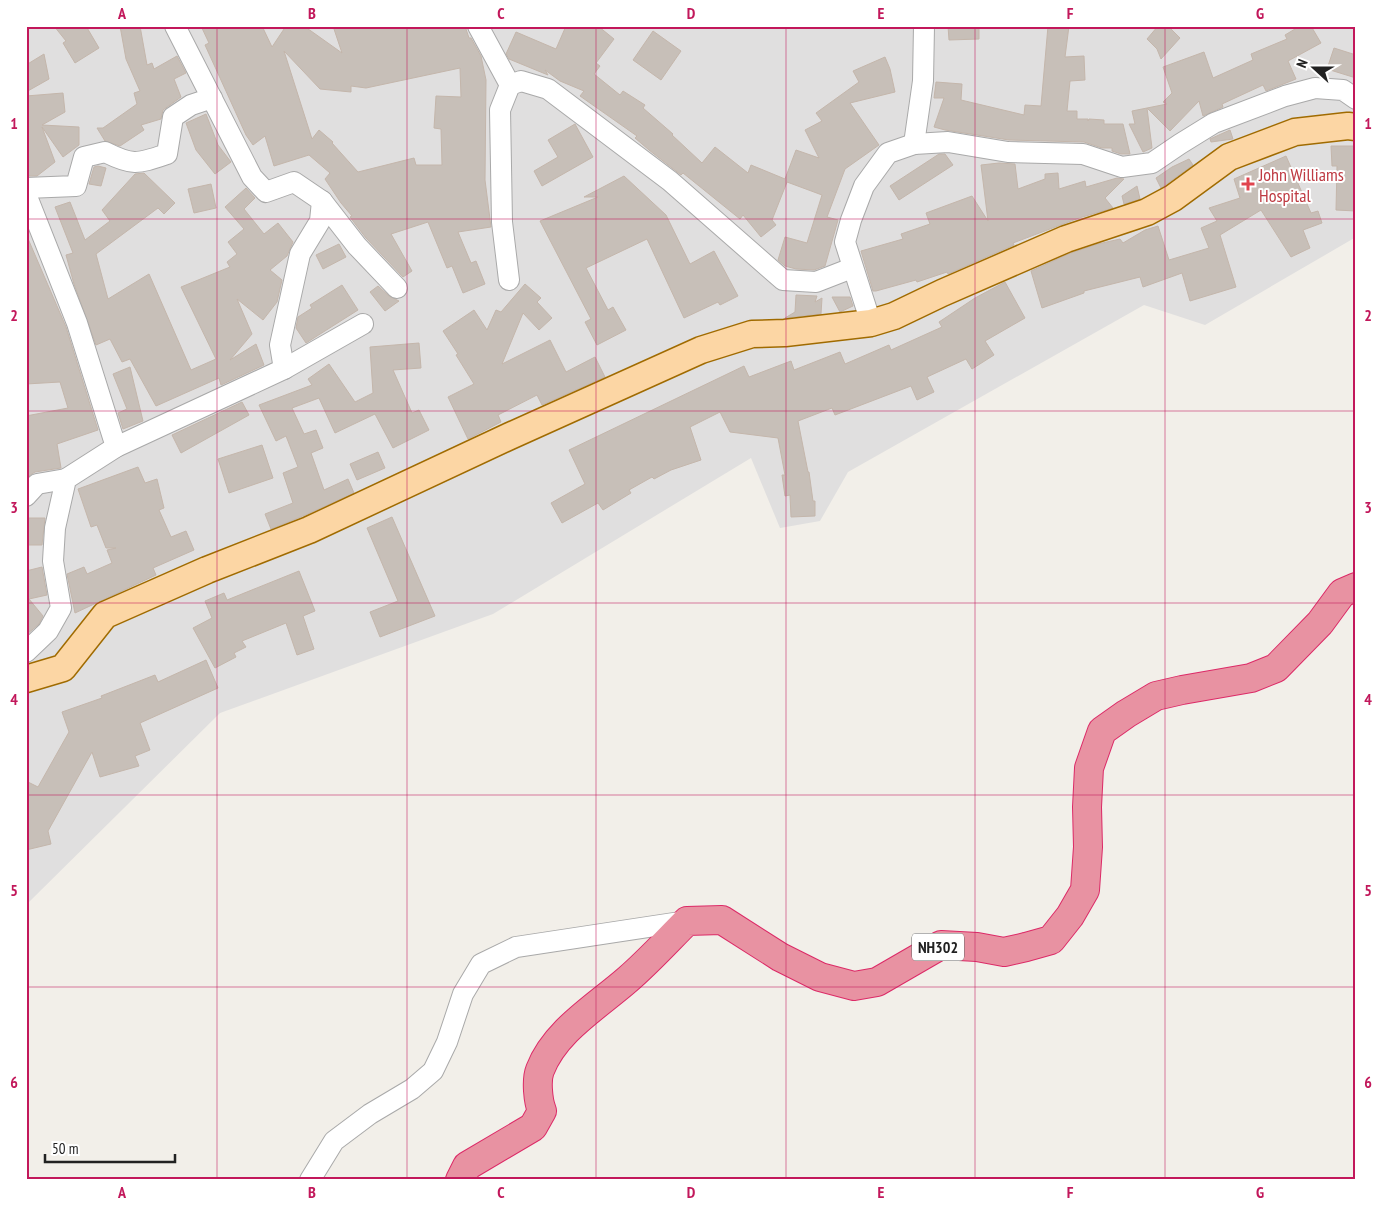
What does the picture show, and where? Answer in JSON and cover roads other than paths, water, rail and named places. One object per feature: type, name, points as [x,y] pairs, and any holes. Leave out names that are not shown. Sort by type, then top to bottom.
[{"type":"highway","name":"NH302","points":[[687,921],[722,920],[780,957],[820,977],[854,986],[877,982],[940,945],[976,947],[1004,952],[1051,940],[1070,916],[1085,890],[1088,847],[1087,807],[1089,768],[1102,731],[1156,696],[1251,678],[1276,668],[1320,623],[1342,593],[1356,587]]},
{"type":"highway","points":[[460,1180],[467,1166],[533,1127],[542,1111],[538,1102],[539,1072],[562,1035],[627,980],[687,921]]},
{"type":"main road","points":[[26,678],[62,668],[104,616],[207,570],[309,530],[510,436],[701,350],[752,334],[785,334],[871,323],[894,316],[1066,239],[1147,212],[1173,198],[1229,157],[1295,132],[1348,126],[1356,127]]},
{"type":"street","points":[[175,26],[252,177],[266,192],[294,182],[322,201],[357,246],[397,288]]},
{"type":"street","points":[[478,26],[510,85]]},
{"type":"street","points":[[914,144],[923,81],[924,26]]},
{"type":"street","points":[[509,280],[502,222],[500,110],[510,85],[521,81],[548,89],[670,181],[783,280],[816,282],[852,268]]},
{"type":"street","points":[[871,323],[845,242],[850,220],[864,186],[888,153],[914,144],[948,142],[1008,152],[1083,154],[1122,167],[1152,163],[1214,123],[1285,96],[1315,88],[1344,90],[1356,98]]},
{"type":"street","points":[[26,188],[76,186],[84,156],[105,152],[125,162],[143,162],[167,154],[173,117],[191,105],[212,98]]},
{"type":"street","points":[[26,194],[77,323],[116,447]]},
{"type":"street","points":[[284,369],[280,345],[300,254],[320,221],[322,201]]},
{"type":"street","points":[[26,496],[38,484],[66,479],[116,447],[284,369],[364,324]]},
{"type":"street","points":[[26,652],[48,631],[61,608],[53,561],[55,528],[66,479]]},
{"type":"street","points":[[310,1180],[334,1141],[370,1114],[412,1089],[433,1071],[447,1042],[463,994],[481,964],[516,947],[687,921]]},
{"type":"place","name":"John Williams Hospital","points":[[1248,184]]}]
